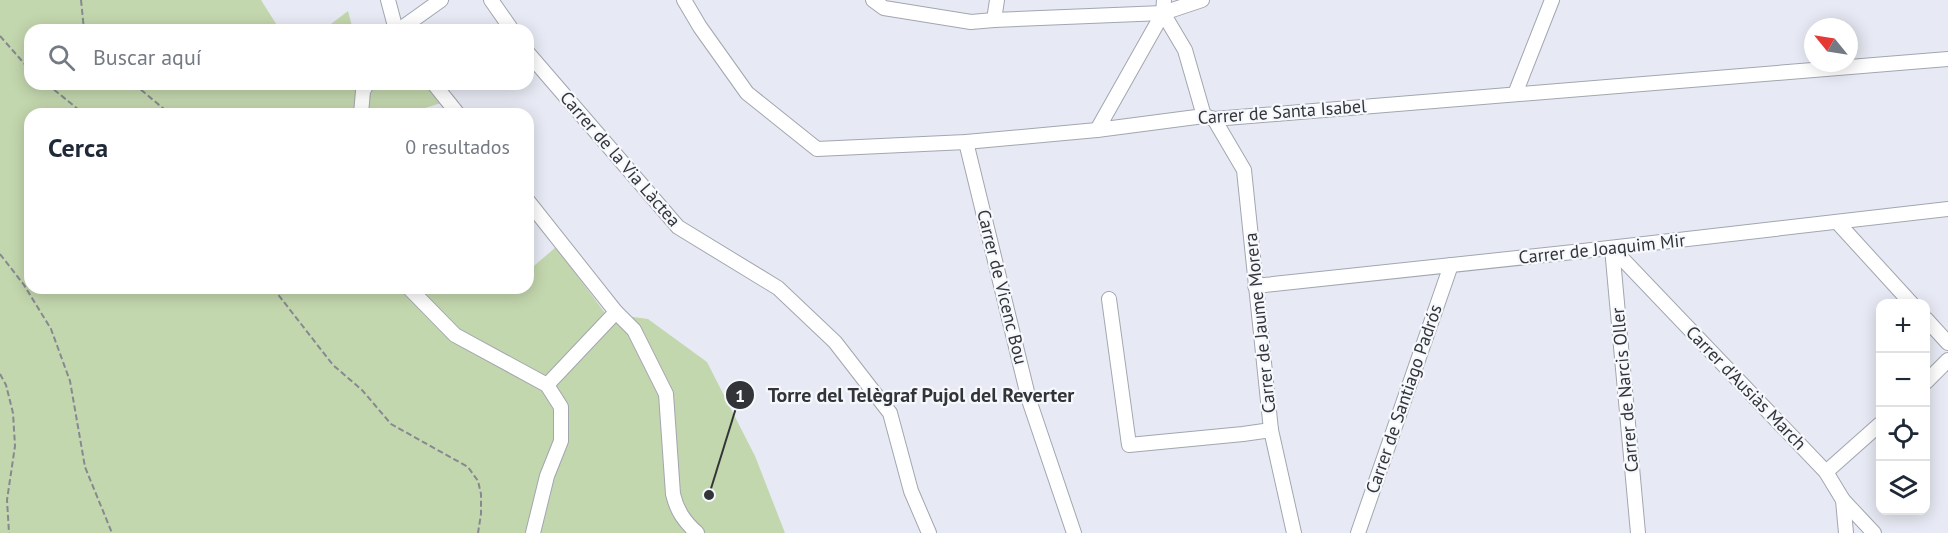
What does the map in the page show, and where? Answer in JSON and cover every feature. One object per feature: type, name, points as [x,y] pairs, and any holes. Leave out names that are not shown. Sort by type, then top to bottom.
[{"type":"street","points":[[388,0],[396,24]]},
{"type":"street","points":[[407,24],[441,0]]},
{"type":"street","points":[[492,0],[508,24]]},
{"type":"street","name":"Carrer de Santa Isabel","points":[[684,0],[700,27],[747,93],[817,149],[966,142],[1209,118],[1948,59]]},
{"type":"street","points":[[873,0],[884,8],[971,22],[1164,7],[1202,0]]},
{"type":"street","points":[[994,20],[997,0]]},
{"type":"street","points":[[1515,94],[1552,0]]},
{"type":"street","points":[[1097,130],[1164,7]]},
{"type":"street","name":"Carrer de Jaume Morera","points":[[1164,7],[1185,50],[1209,118],[1244,170],[1271,430],[1294,533]]},
{"type":"street","name":"Carrer de la Via Làctea","points":[[534,60],[678,227],[778,288],[835,342],[890,413],[910,491],[928,533]]},
{"type":"street","points":[[362,108],[364,90]]},
{"type":"street","points":[[439,90],[453,108]]},
{"type":"street","name":"Carrer de Vicenc Bou","points":[[966,142],[1029,400],[1074,533]]},
{"type":"street","points":[[534,209],[616,312],[634,330],[666,394],[676,508],[684,522],[697,533]]},
{"type":"street","name":"Carrer de Joaquim Mir","points":[[1256,286],[1948,209]]},
{"type":"street","points":[[1838,223],[1908,299]]},
{"type":"street","name":"Carrer d'Ausiàs March","points":[[1612,248],[1826,472],[1843,500],[1874,533]]},
{"type":"street","name":"Carrer de Narcis Oller","points":[[1612,248],[1638,533]]},
{"type":"street","name":"Carrer de Santiago Padrós","points":[[1358,533],[1450,266]]},
{"type":"street","points":[[415,294],[455,335],[547,385],[561,407],[561,441],[547,476],[533,533]]},
{"type":"street","points":[[1108,299],[1129,445],[1271,430]]},
{"type":"street","points":[[547,385],[616,312]]},
{"type":"street","points":[[1930,323],[1948,343]]},
{"type":"street","points":[[1930,378],[1948,360]]},
{"type":"street","points":[[1826,472],[1876,428]]},
{"type":"street","points":[[1843,500],[1846,533]]},
{"type":"path","points":[[81,0],[83,24]]},
{"type":"path","points":[[0,36],[24,63]]},
{"type":"path","points":[[54,90],[77,108]]},
{"type":"path","points":[[142,90],[163,108]]},
{"type":"path","points":[[0,254],[24,285]]},
{"type":"path","points":[[30,294],[51,328],[70,381],[85,467],[112,533]]},
{"type":"path","points":[[278,294],[333,365],[362,390],[391,424],[468,467],[478,482],[481,494],[478,533]]},
{"type":"path","points":[[0,374],[6,385],[12,413],[15,446],[7,500],[9,533]]},
{"type":"green space","points":[[0,0],[261,0],[276,24],[24,24],[24,90],[431,90],[441,103],[425,108],[24,108],[24,294],[534,294],[534,266],[556,247],[605,313],[648,319],[707,362],[755,456],[785,533],[0,533]]},
{"type":"green space","points":[[348,11],[351,24],[331,24]]},
{"type":"place","name":"Torre del Telègraf Pujol del Reverter","points":[[709,495]]}]
